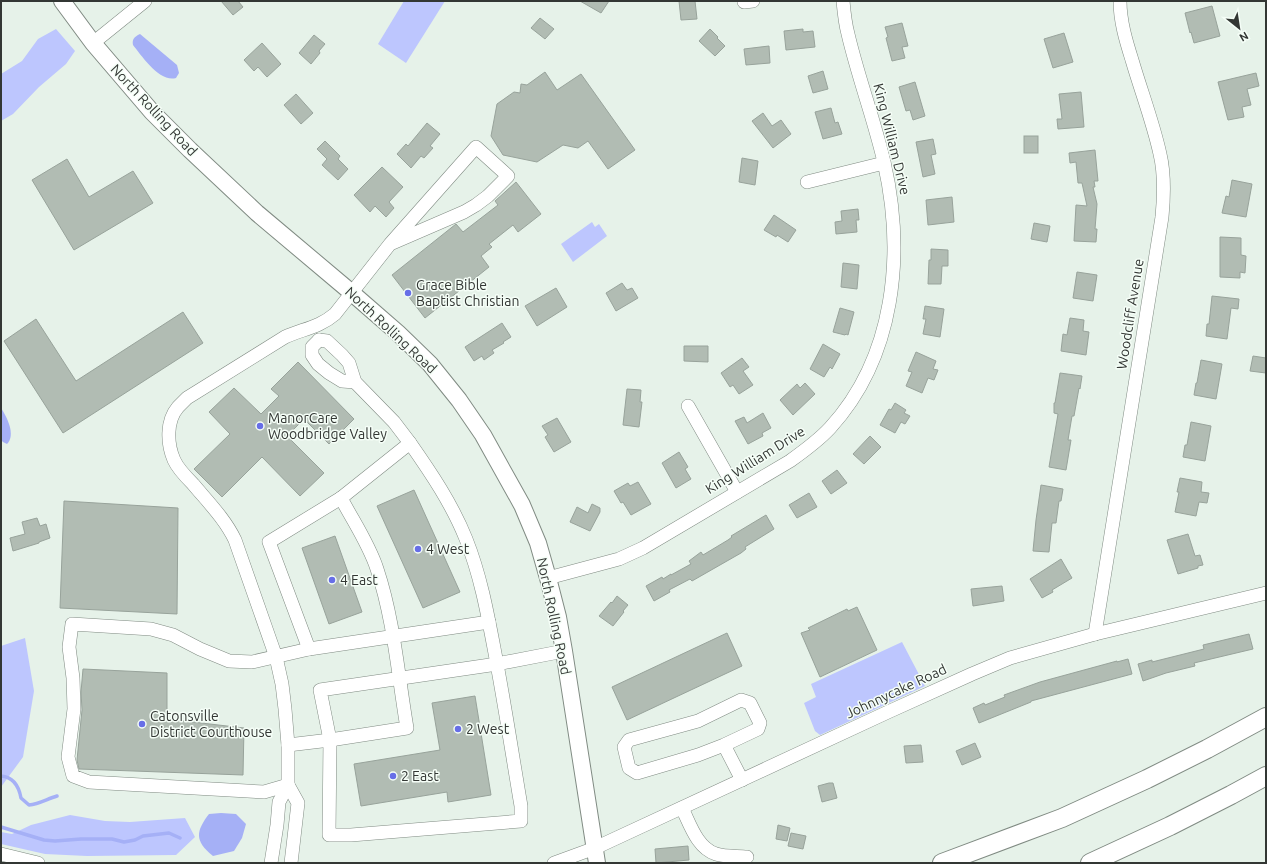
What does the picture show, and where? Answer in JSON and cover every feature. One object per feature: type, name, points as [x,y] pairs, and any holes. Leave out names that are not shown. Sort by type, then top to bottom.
[{"type":"highway","points":[[942,863],[1062,818],[1148,779],[1266,717]]},
{"type":"highway","points":[[1090,863],[1184,819],[1266,776]]},
{"type":"main road","name":"North Rolling Road","points":[[62,1],[93,43],[152,112],[216,176],[257,213],[398,333],[430,364],[459,400],[483,435],[522,505],[538,543],[548,578],[558,617],[564,650],[596,856]]},
{"type":"street","points":[[93,43],[145,1]]},
{"type":"street","name":"King William Drive","points":[[548,578],[619,560],[643,548],[790,461],[824,434],[845,410],[860,388],[882,337],[888,311],[894,259],[891,197],[877,134],[847,33],[842,1]]},
{"type":"street","name":"Woodcliff Avenue","points":[[1095,634],[1162,217],[1164,190],[1160,154],[1128,49],[1120,11],[1120,1]]},
{"type":"street","points":[[291,863],[298,803],[288,785],[288,745],[282,684],[276,657],[235,540],[221,517],[183,472],[175,460],[170,446],[169,432],[172,419],[177,408],[187,398],[285,336],[317,326],[327,321],[335,314],[390,244],[476,147],[508,176],[488,196],[476,205],[457,215],[390,244]]},
{"type":"street","points":[[807,182],[884,163]]},
{"type":"street","points":[[317,326],[319,340]]},
{"type":"street","points":[[319,340],[312,347],[312,355],[318,364],[342,381],[355,382]]},
{"type":"street","points":[[319,340],[326,341],[342,355],[349,363],[355,382],[394,422],[410,443],[435,480],[466,539],[480,581],[489,622],[497,664],[521,806],[521,821],[351,835],[329,835],[330,740],[320,690],[497,664],[564,650]]},
{"type":"street","points":[[688,406],[737,492]]},
{"type":"street","points":[[309,649],[269,542],[341,498],[410,443]]},
{"type":"street","points":[[288,745],[407,728],[390,615],[377,567],[368,547],[341,498]]},
{"type":"street","name":"Johnnycake Road","points":[[554,863],[596,856],[682,808],[894,709],[1004,661],[1095,634],[1266,593]]},
{"type":"street","points":[[288,785],[264,792],[89,782],[73,776],[68,757],[74,709],[73,678],[69,648],[72,624],[151,629],[173,635],[228,661],[252,662],[309,649],[489,622]]},
{"type":"street","points":[[741,700],[750,703],[760,723],[758,729],[724,745],[698,755],[637,773],[629,768],[624,747],[629,740],[698,721],[741,700]]},
{"type":"street","points":[[724,745],[742,780]]},
{"type":"street","points":[[271,863],[277,825],[278,802],[288,785]]},
{"type":"street","points":[[682,808],[699,841],[706,850],[717,855],[747,857]]},
{"type":"street","points":[[1,854],[38,863]]},
{"type":"shaded area","points":[[404,1],[445,1],[406,63],[378,44]]},
{"type":"shaded area","points":[[56,29],[75,51],[66,64],[39,87],[13,114],[1,121],[1,74],[22,61],[38,39]]},
{"type":"shaded area","points":[[140,34],[177,65],[179,73],[176,78],[170,78],[157,72],[141,55],[133,45],[134,38]]},
{"type":"shaded area","points":[[592,222],[595,227],[599,224],[607,236],[573,262],[561,244]]},
{"type":"shaded area","points":[[1,408],[6,416],[11,431],[10,440],[7,444],[1,440]]},
{"type":"shaded area","points":[[25,638],[34,691],[23,757],[1,787],[1,646]]},
{"type":"shaded area","points":[[902,642],[925,686],[820,735],[815,731],[804,703],[816,697],[811,684]]},
{"type":"shaded area","points":[[209,814],[236,814],[246,824],[242,838],[234,851],[213,856],[203,846],[199,836],[201,826]]},
{"type":"shaded area","points":[[70,815],[105,821],[130,822],[185,818],[195,837],[176,855],[87,856],[45,854],[1,844],[1,832],[12,834],[31,825]]},
{"type":"building","points":[[221,1],[238,1],[243,7],[233,15]]},
{"type":"building","points":[[580,1],[609,1],[601,13]]},
{"type":"building","points":[[679,1],[695,1],[697,19],[681,20]]},
{"type":"building","points":[[1212,6],[1220,36],[1194,43],[1185,13]]},
{"type":"building","points":[[540,18],[554,29],[545,39],[531,28]]},
{"type":"building","points":[[902,23],[908,46],[902,47],[905,58],[892,61],[886,38],[888,37],[885,27]]},
{"type":"building","points":[[710,29],[725,46],[715,56],[699,41]]},
{"type":"building","points":[[803,29],[803,32],[813,31],[815,47],[786,50],[784,31]]},
{"type":"building","points":[[1064,33],[1073,62],[1053,68],[1044,39]]},
{"type":"building","points":[[314,35],[325,44],[311,64],[299,53]]},
{"type":"building","points":[[262,43],[281,64],[267,77],[258,67],[254,71],[244,60]]},
{"type":"building","points":[[769,46],[770,63],[746,65],[744,49]]},
{"type":"building","points":[[823,71],[828,89],[813,93],[808,76]]},
{"type":"building","points":[[545,72],[557,90],[581,74],[635,150],[608,169],[588,141],[578,148],[563,145],[537,162],[503,155],[491,136],[497,104],[514,92],[520,93],[521,84],[527,85]]},
{"type":"building","points":[[1256,73],[1259,86],[1247,89],[1251,105],[1242,107],[1244,117],[1228,120],[1218,82]]},
{"type":"building","points":[[915,82],[925,116],[913,120],[910,110],[906,111],[899,87]]},
{"type":"building","points":[[1081,92],[1084,127],[1058,129],[1057,119],[1062,119],[1059,94]]},
{"type":"building","points":[[296,94],[313,113],[301,124],[284,105]]},
{"type":"building","points":[[831,108],[835,123],[838,122],[842,134],[823,139],[815,112]]},
{"type":"building","points":[[763,113],[772,126],[781,120],[791,134],[773,148],[752,121]]},
{"type":"building","points":[[427,123],[440,134],[430,146],[433,148],[424,158],[421,156],[411,168],[397,154],[406,144],[408,146]]},
{"type":"building","points":[[1024,136],[1038,136],[1038,153],[1024,153]]},
{"type":"building","points":[[933,139],[936,154],[931,155],[935,174],[923,177],[916,142]]},
{"type":"building","points":[[325,141],[340,156],[338,159],[348,169],[338,180],[322,165],[327,159],[317,149]]},
{"type":"building","points":[[1095,150],[1098,181],[1094,181],[1095,187],[1093,187],[1097,204],[1095,229],[1097,229],[1096,242],[1074,241],[1076,205],[1087,206],[1082,183],[1078,183],[1076,162],[1070,163],[1069,153]]},
{"type":"building","points":[[742,158],[758,161],[755,185],[739,182]]},
{"type":"building","points":[[67,159],[89,197],[133,171],[153,203],[74,250],[32,180]]},
{"type":"building","points":[[382,167],[403,187],[389,202],[394,208],[386,217],[375,206],[370,212],[354,195]]},
{"type":"building","points":[[1232,180],[1252,184],[1246,217],[1222,213],[1226,196],[1229,197]]},
{"type":"building","points":[[516,182],[541,214],[518,232],[513,225],[489,244],[492,247],[481,256],[489,267],[425,318],[392,275],[456,224],[463,232],[498,205],[495,201]]},
{"type":"building","points":[[952,197],[954,222],[928,225],[926,200]]},
{"type":"building","points":[[858,209],[859,220],[856,220],[857,232],[836,234],[835,222],[842,221],[841,211]]},
{"type":"building","points":[[774,215],[796,230],[788,242],[777,235],[776,237],[764,230]]},
{"type":"building","points":[[1034,223],[1050,226],[1047,242],[1031,239]]},
{"type":"building","points":[[1220,237],[1241,238],[1241,255],[1246,256],[1245,273],[1240,272],[1240,278],[1220,277]]},
{"type":"building","points":[[931,249],[948,250],[948,266],[942,266],[941,284],[928,284]]},
{"type":"building","points":[[843,263],[859,265],[857,289],[841,287]]},
{"type":"building","points":[[1077,272],[1097,275],[1093,301],[1073,298]]},
{"type":"building","points":[[622,283],[627,290],[632,288],[638,298],[616,311],[606,293]]},
{"type":"building","points":[[556,288],[567,307],[537,326],[525,306]]},
{"type":"building","points":[[1212,296],[1239,299],[1238,309],[1231,308],[1227,339],[1206,336]]},
{"type":"building","points":[[925,306],[944,309],[940,337],[923,334],[926,319],[923,319]]},
{"type":"building","points":[[840,308],[854,312],[848,335],[833,332]]},
{"type":"building","points":[[183,312],[203,343],[63,433],[4,341],[36,319],[76,381]]},
{"type":"building","points":[[1070,318],[1084,320],[1083,331],[1089,332],[1086,355],[1061,351],[1063,334],[1067,335]]},
{"type":"building","points":[[502,323],[511,337],[492,350],[494,353],[484,360],[482,356],[474,361],[465,347]]},
{"type":"building","points":[[823,344],[840,354],[832,369],[830,367],[824,377],[810,369]]},
{"type":"building","points":[[684,346],[708,346],[708,362],[684,361]]},
{"type":"building","points":[[916,352],[936,361],[933,369],[938,370],[934,380],[928,378],[922,393],[906,386],[912,372],[908,371]]},
{"type":"building","points":[[1253,356],[1266,358],[1266,373],[1250,371]]},
{"type":"building","points":[[742,358],[749,367],[743,371],[753,385],[739,394],[733,385],[730,387],[721,373]]},
{"type":"building","points":[[1201,360],[1222,364],[1216,399],[1194,395]]},
{"type":"building","name":"ManorCare Woodbridge Valley","points":[[298,362],[354,419],[329,444],[304,419],[287,436],[324,473],[300,496],[262,457],[222,497],[194,469],[230,434],[209,412],[234,388],[261,414],[279,396],[271,389]]},
{"type":"building","points":[[1060,373],[1082,376],[1074,416],[1072,416],[1068,440],[1071,440],[1066,470],[1049,467],[1058,414],[1054,413],[1054,403]]},
{"type":"building","points":[[805,383],[815,394],[793,415],[780,400],[797,384],[800,388]]},
{"type":"building","points":[[627,389],[641,390],[640,402],[642,402],[639,427],[623,425]]},
{"type":"building","points":[[895,403],[906,410],[904,413],[910,416],[905,424],[901,422],[895,433],[880,425],[889,409],[891,410]]},
{"type":"building","points":[[763,413],[771,428],[762,433],[763,436],[748,444],[735,421],[744,417],[747,423]]},
{"type":"building","points":[[557,418],[571,442],[554,452],[545,437],[548,435],[542,426]]},
{"type":"building","points":[[1191,422],[1211,426],[1205,461],[1183,457],[1185,445],[1187,445]]},
{"type":"building","points":[[870,436],[881,447],[864,464],[853,454]]},
{"type":"building","points":[[679,452],[688,467],[685,469],[691,479],[676,488],[662,463]]},
{"type":"building","points":[[837,470],[847,483],[831,494],[822,481]]},
{"type":"building","points":[[1180,478],[1202,482],[1201,492],[1209,493],[1207,503],[1199,502],[1196,516],[1175,512]]},
{"type":"building","points":[[638,482],[651,504],[631,515],[623,502],[621,503],[614,491],[628,483],[630,486]]},
{"type":"building","points":[[1041,485],[1063,489],[1061,501],[1059,501],[1056,523],[1052,523],[1049,552],[1033,551]]},
{"type":"building","name":"4 West","points":[[414,490],[460,592],[423,608],[377,506]]},
{"type":"building","points":[[809,493],[817,507],[797,518],[789,505]]},
{"type":"building","points":[[64,501],[178,508],[177,614],[60,608]]},
{"type":"building","points":[[592,504],[600,508],[600,512],[590,531],[570,522],[577,507],[588,513]]},
{"type":"building","points":[[766,515],[774,529],[745,547],[746,549],[741,553],[692,581],[690,579],[669,590],[670,592],[654,601],[646,586],[691,564],[689,561],[701,552],[703,555]]},
{"type":"building","points":[[37,518],[40,526],[46,524],[50,538],[13,551],[10,538],[25,534],[22,522]]},
{"type":"building","points":[[1188,534],[1195,556],[1200,555],[1203,565],[1178,574],[1167,540]]},
{"type":"building","name":"4 East","points":[[335,536],[362,612],[329,624],[302,548]]},
{"type":"building","points":[[1061,559],[1072,578],[1042,598],[1030,579]]},
{"type":"building","points":[[1002,586],[1004,601],[973,606],[971,589]]},
{"type":"building","points":[[617,596],[628,605],[613,626],[599,616]]},
{"type":"building","points":[[857,607],[877,650],[820,677],[801,633],[810,630],[808,628],[847,609],[848,611]]},
{"type":"building","points":[[727,633],[742,666],[627,720],[612,687]]},
{"type":"building","points":[[1249,634],[1253,649],[1194,663],[1195,666],[1166,673],[1143,681],[1138,664],[1204,649],[1203,645]]},
{"type":"building","points":[[1128,659],[1132,674],[1031,701],[979,723],[973,708],[984,703],[985,705],[1005,697],[1004,695],[1040,682]]},
{"type":"building","name":"Catonsville District Courthouse","points":[[83,669],[167,673],[167,719],[244,728],[243,775],[79,769],[77,760],[82,710],[81,692]]},
{"type":"building","points":[[475,696],[491,795],[448,802],[447,792],[361,806],[354,764],[440,750],[432,703]]},
{"type":"building","points":[[975,743],[981,757],[962,765],[956,751]]},
{"type":"building","points":[[921,745],[923,762],[906,763],[904,746]]},
{"type":"building","points":[[833,783],[837,798],[822,802],[818,786]]},
{"type":"building","points":[[778,825],[790,828],[787,841],[776,839]]},
{"type":"building","points":[[791,833],[806,836],[803,849],[788,846]]},
{"type":"building","points":[[688,846],[689,860],[656,863],[655,849]]},
{"type":"waterway","points":[[1,776],[13,780],[19,790],[21,798],[29,805],[40,803],[57,796]]},
{"type":"waterway","points":[[1,827],[44,840],[55,841],[112,839],[124,842],[135,840],[143,836],[169,833],[180,838]]},
{"type":"place","name":"Grace Bible Baptist Christian","points":[[408,293]]},
{"type":"place","name":"ManorCare Woodbridge Valley","points":[[260,426]]},
{"type":"place","name":"4 West","points":[[418,549]]},
{"type":"place","name":"4 East","points":[[332,580]]},
{"type":"place","name":"Catonsville District Courthouse","points":[[142,724]]},
{"type":"place","name":"2 West","points":[[458,729]]},
{"type":"place","name":"2 East","points":[[393,776]]}]
